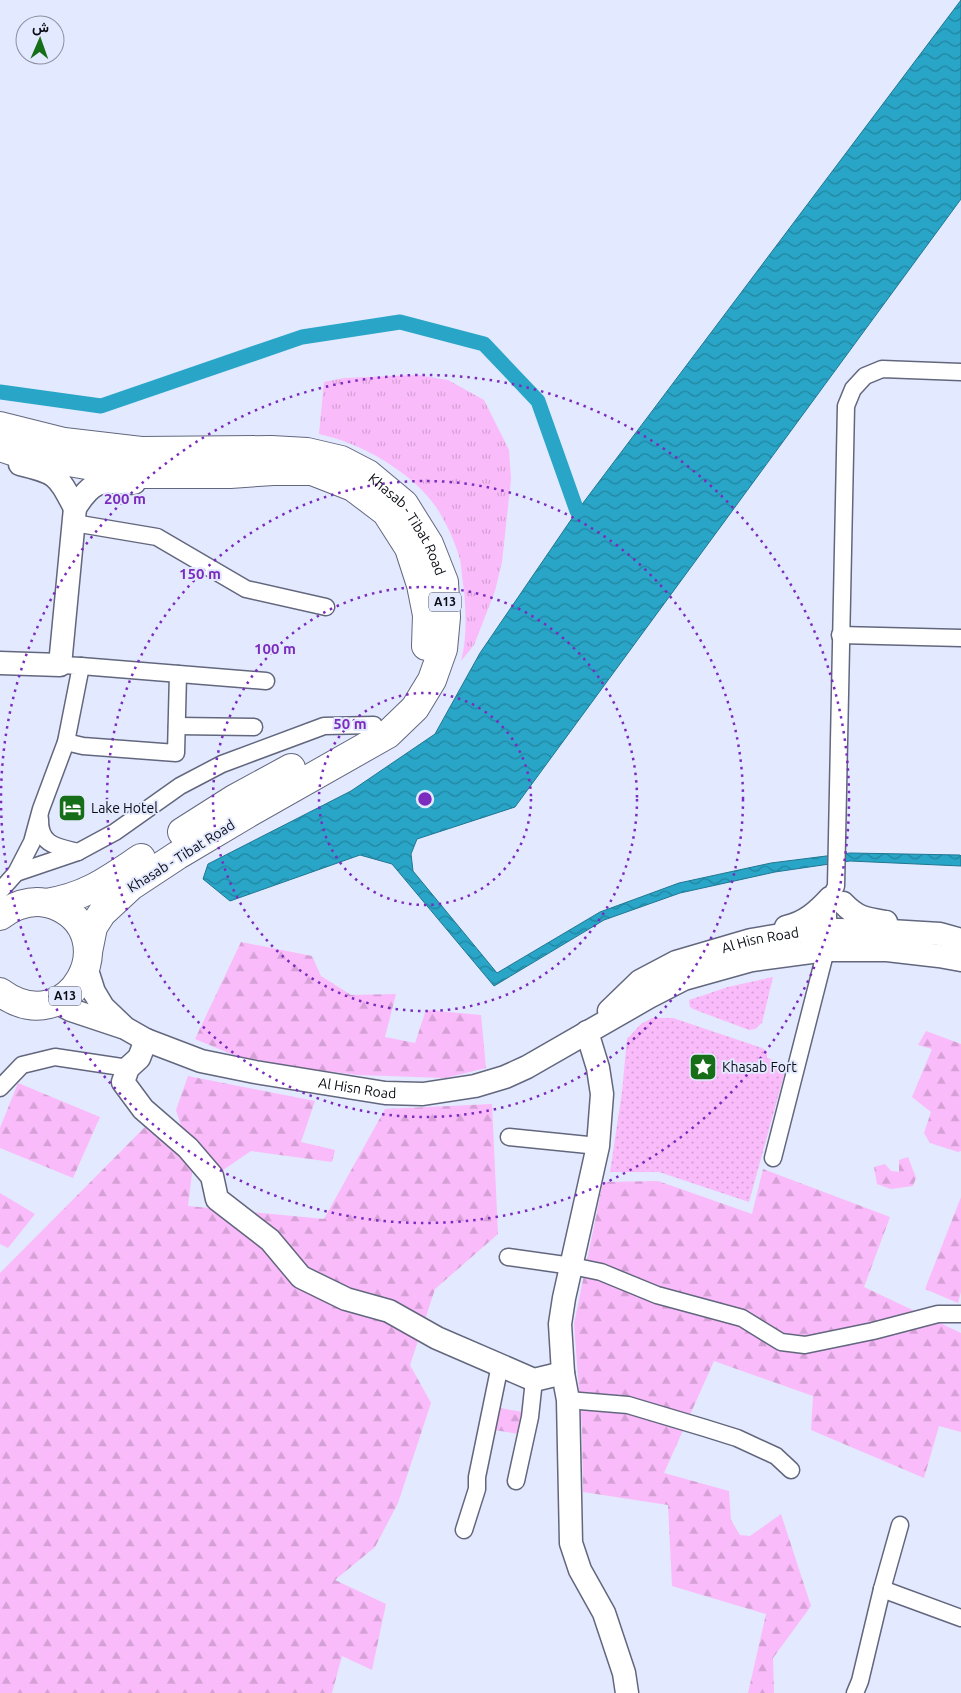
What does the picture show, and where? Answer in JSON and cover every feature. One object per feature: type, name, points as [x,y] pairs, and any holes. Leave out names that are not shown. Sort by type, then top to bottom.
[{"type":"highway","name":"Khasab - Tibat Road","points":[[0,426],[64,442],[142,451],[271,450],[307,452],[341,460],[368,474],[404,504],[429,544],[444,582],[446,617],[443,649],[432,680],[415,708],[388,734],[247,814],[178,855],[131,886],[102,913],[93,927],[87,960]]},
{"type":"highway","name":"Khasab - Tibat Road","points":[[0,447],[12,451],[139,474],[312,472],[354,487],[386,512],[410,548],[427,614],[426,646],[417,676],[400,702],[374,725],[234,799],[108,880],[86,892],[72,898],[46,902]]},
{"type":"highway","name":"A13","points":[[0,916],[12,907],[28,902],[46,902]]},
{"type":"highway","points":[[46,902],[62,909],[76,920],[84,935],[87,960]]},
{"type":"highway","name":"A13","points":[[0,992],[10,999],[25,1005],[41,1006],[56,1002],[70,994],[80,982],[87,960]]},
{"type":"highway","name":"A13","points":[[0,1017],[25,1005]]},
{"type":"street","points":[[773,1158],[830,942],[841,922],[836,889],[836,844],[846,406],[853,389],[864,376],[882,369],[961,372]]},
{"type":"street","points":[[0,458],[46,470],[56,476],[64,486],[75,516]]},
{"type":"street","points":[[0,891],[16,872],[32,842],[41,809],[66,742],[75,516],[86,491],[95,484],[106,481],[140,484],[182,474]]},
{"type":"street","points":[[75,516],[156,537],[246,589],[326,608]]},
{"type":"street","points":[[840,635],[961,638]]},
{"type":"street","points":[[0,663],[70,666],[266,681]]},
{"type":"street","points":[[66,742],[83,746],[176,753],[178,674]]},
{"type":"street","points":[[16,872],[78,852],[115,832],[180,786],[222,764],[324,726],[374,725]]},
{"type":"street","points":[[177,726],[254,727]]},
{"type":"street","points":[[41,809],[40,828],[46,840],[55,847],[78,852]]},
{"type":"street","points":[[836,889],[852,913],[864,919],[926,926],[950,937]]},
{"type":"street","points":[[676,962],[753,934],[796,925],[817,912],[836,889]]},
{"type":"street","name":"Al Hisn Road","points":[[587,1032],[640,981],[676,962],[751,940],[805,931],[830,942],[961,960]]},
{"type":"street","name":"Al Hisn Road","points":[[56,1002],[80,1014],[125,1028],[146,1040],[201,1061],[254,1072],[384,1093],[423,1094],[474,1086],[505,1077],[527,1067],[684,979],[752,960],[830,942],[890,931],[950,937]]},
{"type":"street","name":"Al Hisn Road","points":[[87,960],[94,992],[103,1007],[125,1028]]},
{"type":"street","points":[[587,1032],[598,1068],[602,1094],[598,1146],[564,1298],[560,1324],[563,1373],[568,1400],[571,1543],[580,1570],[604,1613],[624,1673],[627,1693]]},
{"type":"street","points":[[146,1040],[139,1058],[128,1068],[124,1082],[143,1109],[188,1148],[212,1176],[216,1200],[270,1240],[301,1277],[346,1298],[389,1311],[437,1338],[534,1380],[563,1373]]},
{"type":"street","points":[[0,1088],[22,1065],[55,1057],[128,1068]]},
{"type":"street","points":[[509,1137],[598,1146]]},
{"type":"street","points":[[508,1257],[601,1272],[657,1295],[742,1318],[781,1342],[805,1345],[873,1331],[938,1314],[961,1314]]},
{"type":"street","points":[[464,1530],[477,1489],[477,1477],[500,1365]]},
{"type":"street","points":[[516,1481],[530,1417],[534,1380]]},
{"type":"street","points":[[568,1400],[628,1405],[737,1438],[776,1456],[791,1470]]},
{"type":"street","points":[[856,1693],[900,1525]]},
{"type":"street","points":[[882,1589],[961,1618]]},
{"type":"green space","points":[[418,375],[448,380],[484,400],[509,450],[511,479],[502,562],[495,591],[474,645],[461,661],[466,616],[461,563],[453,539],[440,513],[426,494],[400,471],[352,444],[319,434],[324,382],[344,378]]},
{"type":"green space","points":[[241,942],[312,956],[321,976],[351,995],[396,994],[385,1037],[415,1043],[426,1010],[481,1015],[486,1068],[445,1078],[358,1075],[248,1061],[195,1039]]},
{"type":"green space","points":[[773,977],[762,1023],[755,1029],[749,1030],[690,1007],[689,1000],[728,987]]},
{"type":"green space","points":[[652,1018],[673,1018],[762,1048],[767,1051],[767,1058],[787,1064],[749,1202],[659,1172],[610,1172],[622,1092],[627,1039],[641,1024]]},
{"type":"green space","points":[[926,1031],[961,1044],[961,1151],[958,1152],[930,1143],[924,1133],[931,1112],[912,1097],[932,1049],[918,1045]]},
{"type":"green space","points":[[188,1076],[315,1101],[301,1142],[335,1150],[332,1162],[251,1151],[220,1172],[186,1141],[176,1110]]},
{"type":"green space","points":[[18,1083],[100,1117],[73,1178],[0,1148],[0,1128]]},
{"type":"green space","points":[[492,1104],[498,1234],[435,1289],[410,1365],[431,1403],[398,1503],[375,1547],[335,1580],[386,1604],[372,1670],[342,1656],[332,1693],[0,1693],[0,1273],[147,1125],[194,1157],[188,1206],[324,1219],[385,1109]]},
{"type":"green space","points":[[908,1157],[916,1178],[913,1186],[891,1189],[877,1184],[874,1167],[885,1164],[891,1171],[899,1172],[899,1160]]},
{"type":"green space","points":[[763,1169],[890,1217],[864,1287],[961,1333],[961,1432],[939,1426],[924,1478],[811,1430],[813,1396],[714,1361],[664,1473],[729,1491],[731,1520],[740,1535],[750,1536],[781,1514],[811,1606],[773,1658],[774,1693],[748,1693],[766,1614],[672,1586],[668,1505],[583,1492],[582,1429],[574,1324],[603,1182],[658,1181],[752,1214]]},
{"type":"green space","points":[[0,1193],[35,1214],[8,1248],[0,1244]]},
{"type":"green space","points":[[961,1197],[961,1292],[958,1303],[925,1289]]},
{"type":"green space","points":[[499,1408],[523,1412],[519,1434],[494,1430]]},
{"type":"water","points":[[961,0],[961,199],[515,807],[417,839],[411,854],[413,871],[497,973],[600,912],[679,883],[771,863],[850,853],[960,855],[961,866],[850,861],[775,872],[680,893],[604,920],[494,986],[392,864],[360,855],[230,901],[203,879],[208,864],[351,791],[435,734],[480,653],[577,511]]},
{"type":"waterway","points":[[0,392],[101,406],[302,337],[400,322],[484,344],[538,401],[577,511]]},
{"type":"place","name":"Lake Hotel","points":[[72,808]]},
{"type":"place","name":"Khasab Fort","points":[[703,1067]]}]
